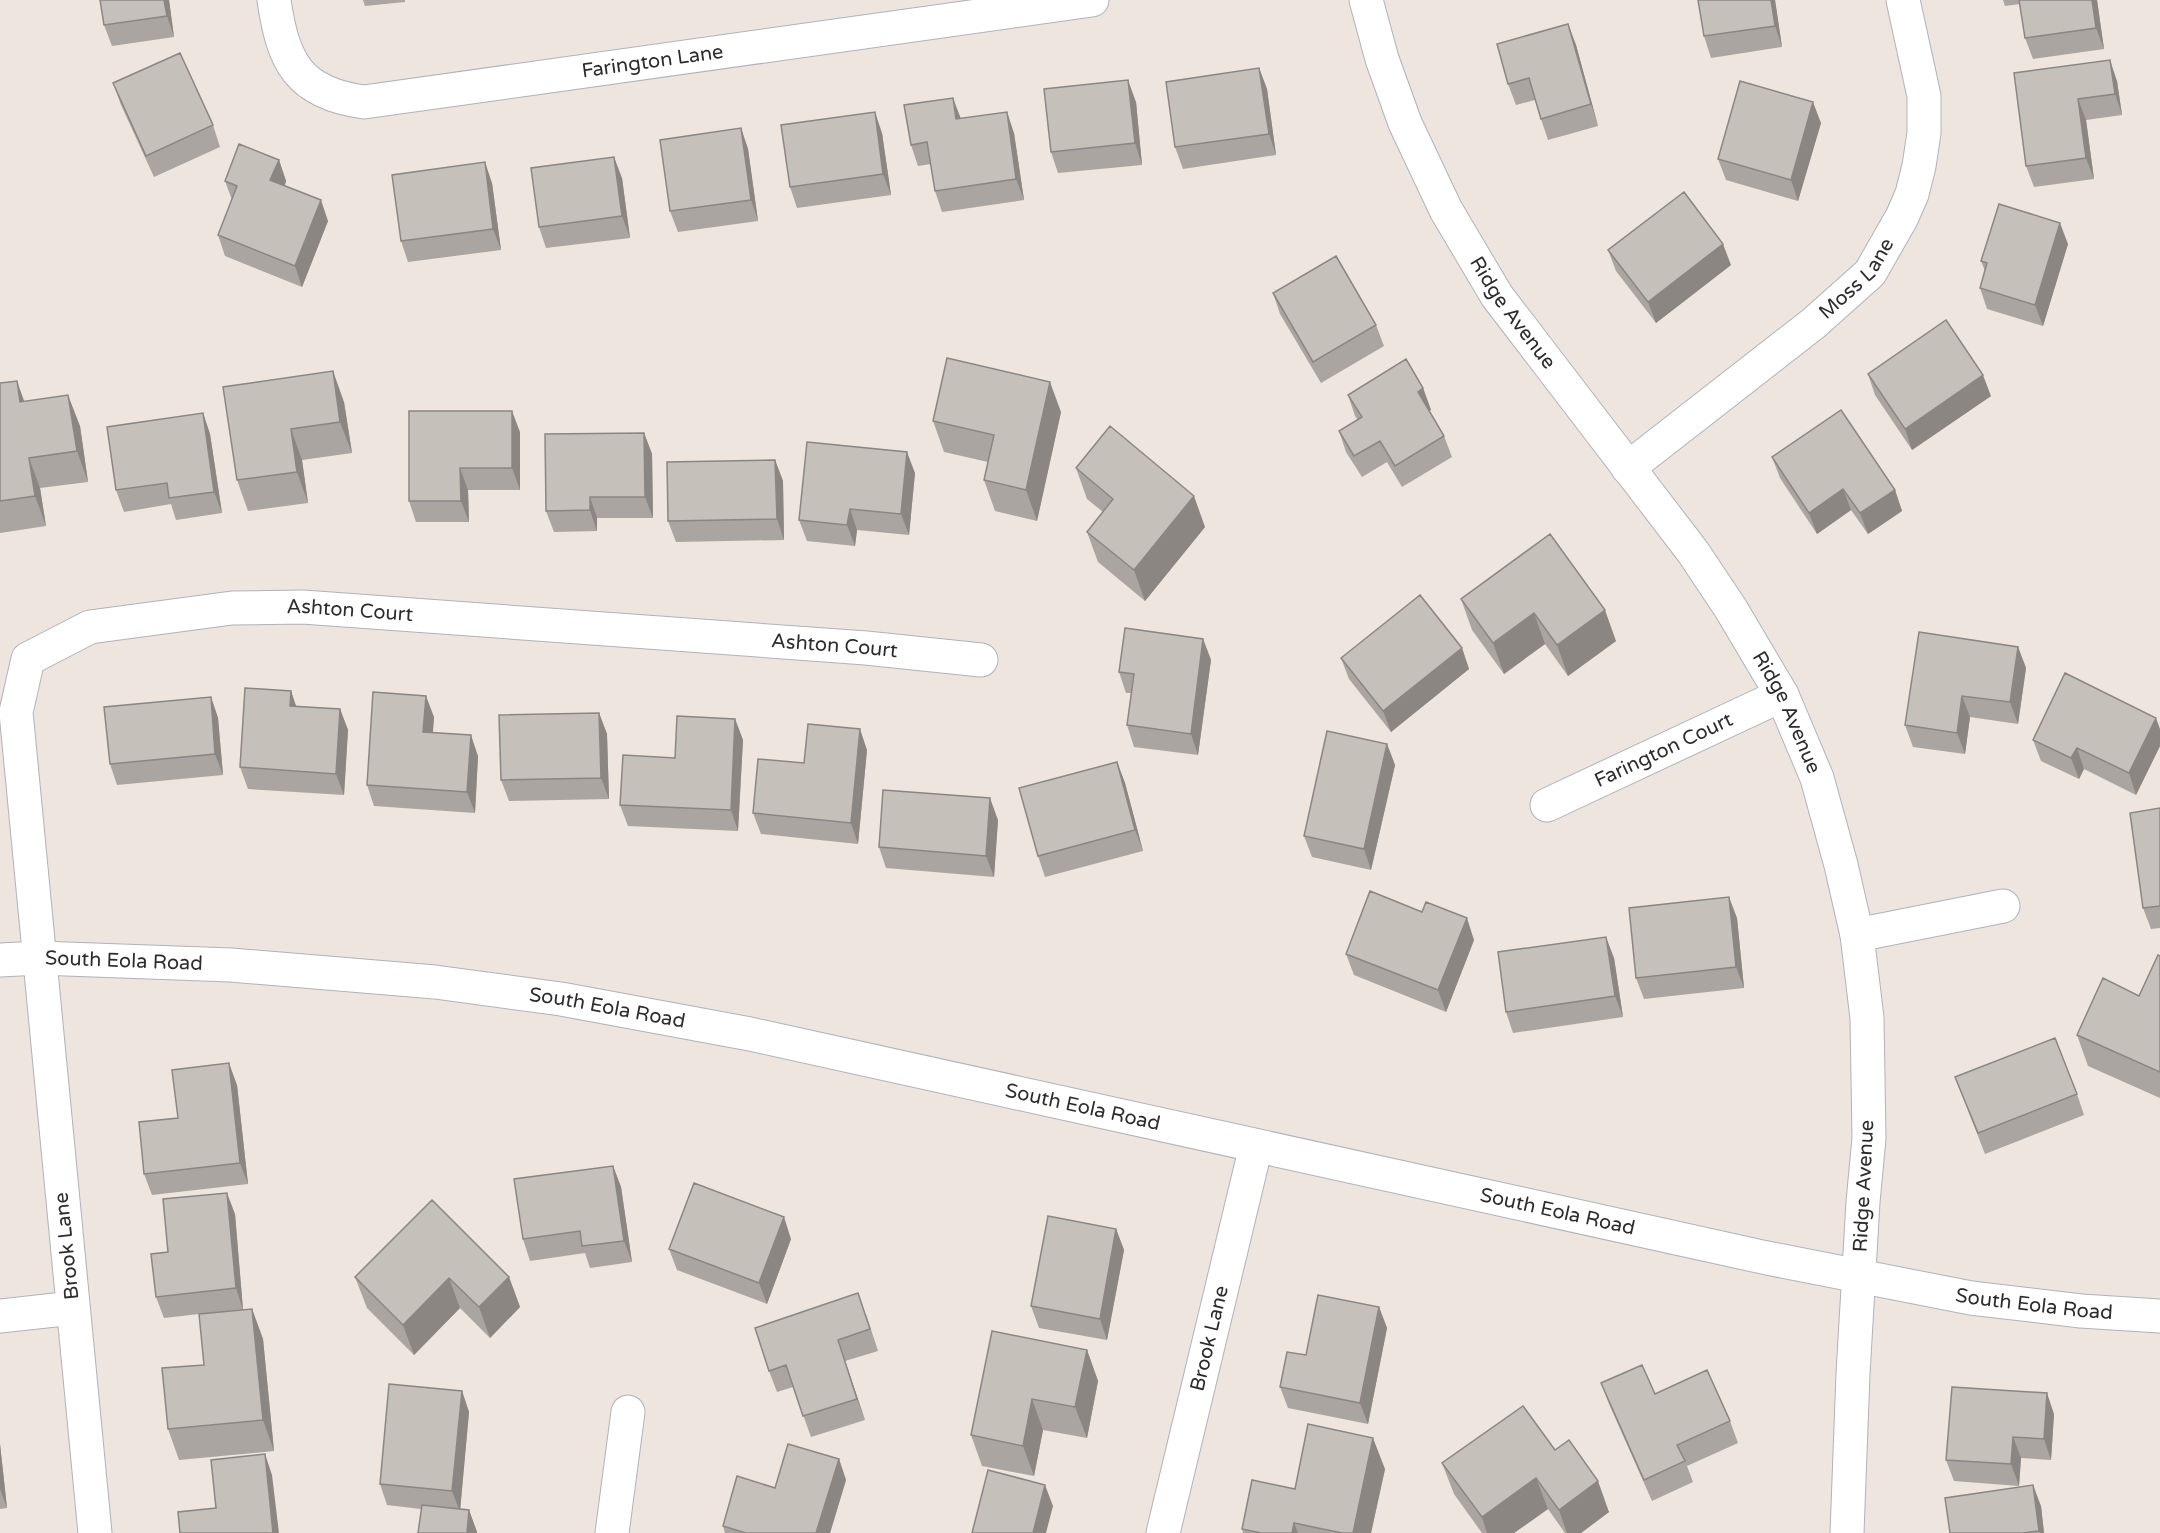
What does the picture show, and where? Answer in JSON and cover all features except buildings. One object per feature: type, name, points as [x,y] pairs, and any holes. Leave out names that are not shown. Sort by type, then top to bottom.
[{"type":"street","name":"Farington Lane","points":[[274,0],[284,49],[293,66],[308,82],[327,94],[364,102],[1092,0]]},
{"type":"street","name":"Ridge Avenue","points":[[1366,0],[1382,59],[1405,123],[1446,210],[1497,296],[1692,552],[1731,609],[1782,695],[1817,778],[1857,935],[1868,1018],[1869,1137],[1853,1374],[1847,1533]]},
{"type":"street","name":"Moss Lane","points":[[1628,468],[1814,323],[1870,273],[1902,217],[1912,194],[1924,133],[1924,96],[1903,0]]},
{"type":"street","name":"Ashton Court","points":[[39,958],[16,712],[28,659],[90,627],[232,608],[303,607],[866,648],[981,660]]},
{"type":"street","name":"Farington Court","points":[[1547,805],[1782,695]]},
{"type":"street","points":[[1857,935],[2002,906]]},
{"type":"street","name":"South Eola Road","points":[[0,960],[39,958],[231,965],[435,982],[561,999],[750,1034],[1767,1258],[1971,1298],[2081,1311],[2160,1316]]},
{"type":"street","name":"Brook Lane","points":[[39,958],[95,1533]]},
{"type":"street","name":"Brook Lane","points":[[1163,1533],[1256,1146]]},
{"type":"street","points":[[0,1316],[73,1308]]},
{"type":"street","points":[[612,1533],[628,1412]]}]
